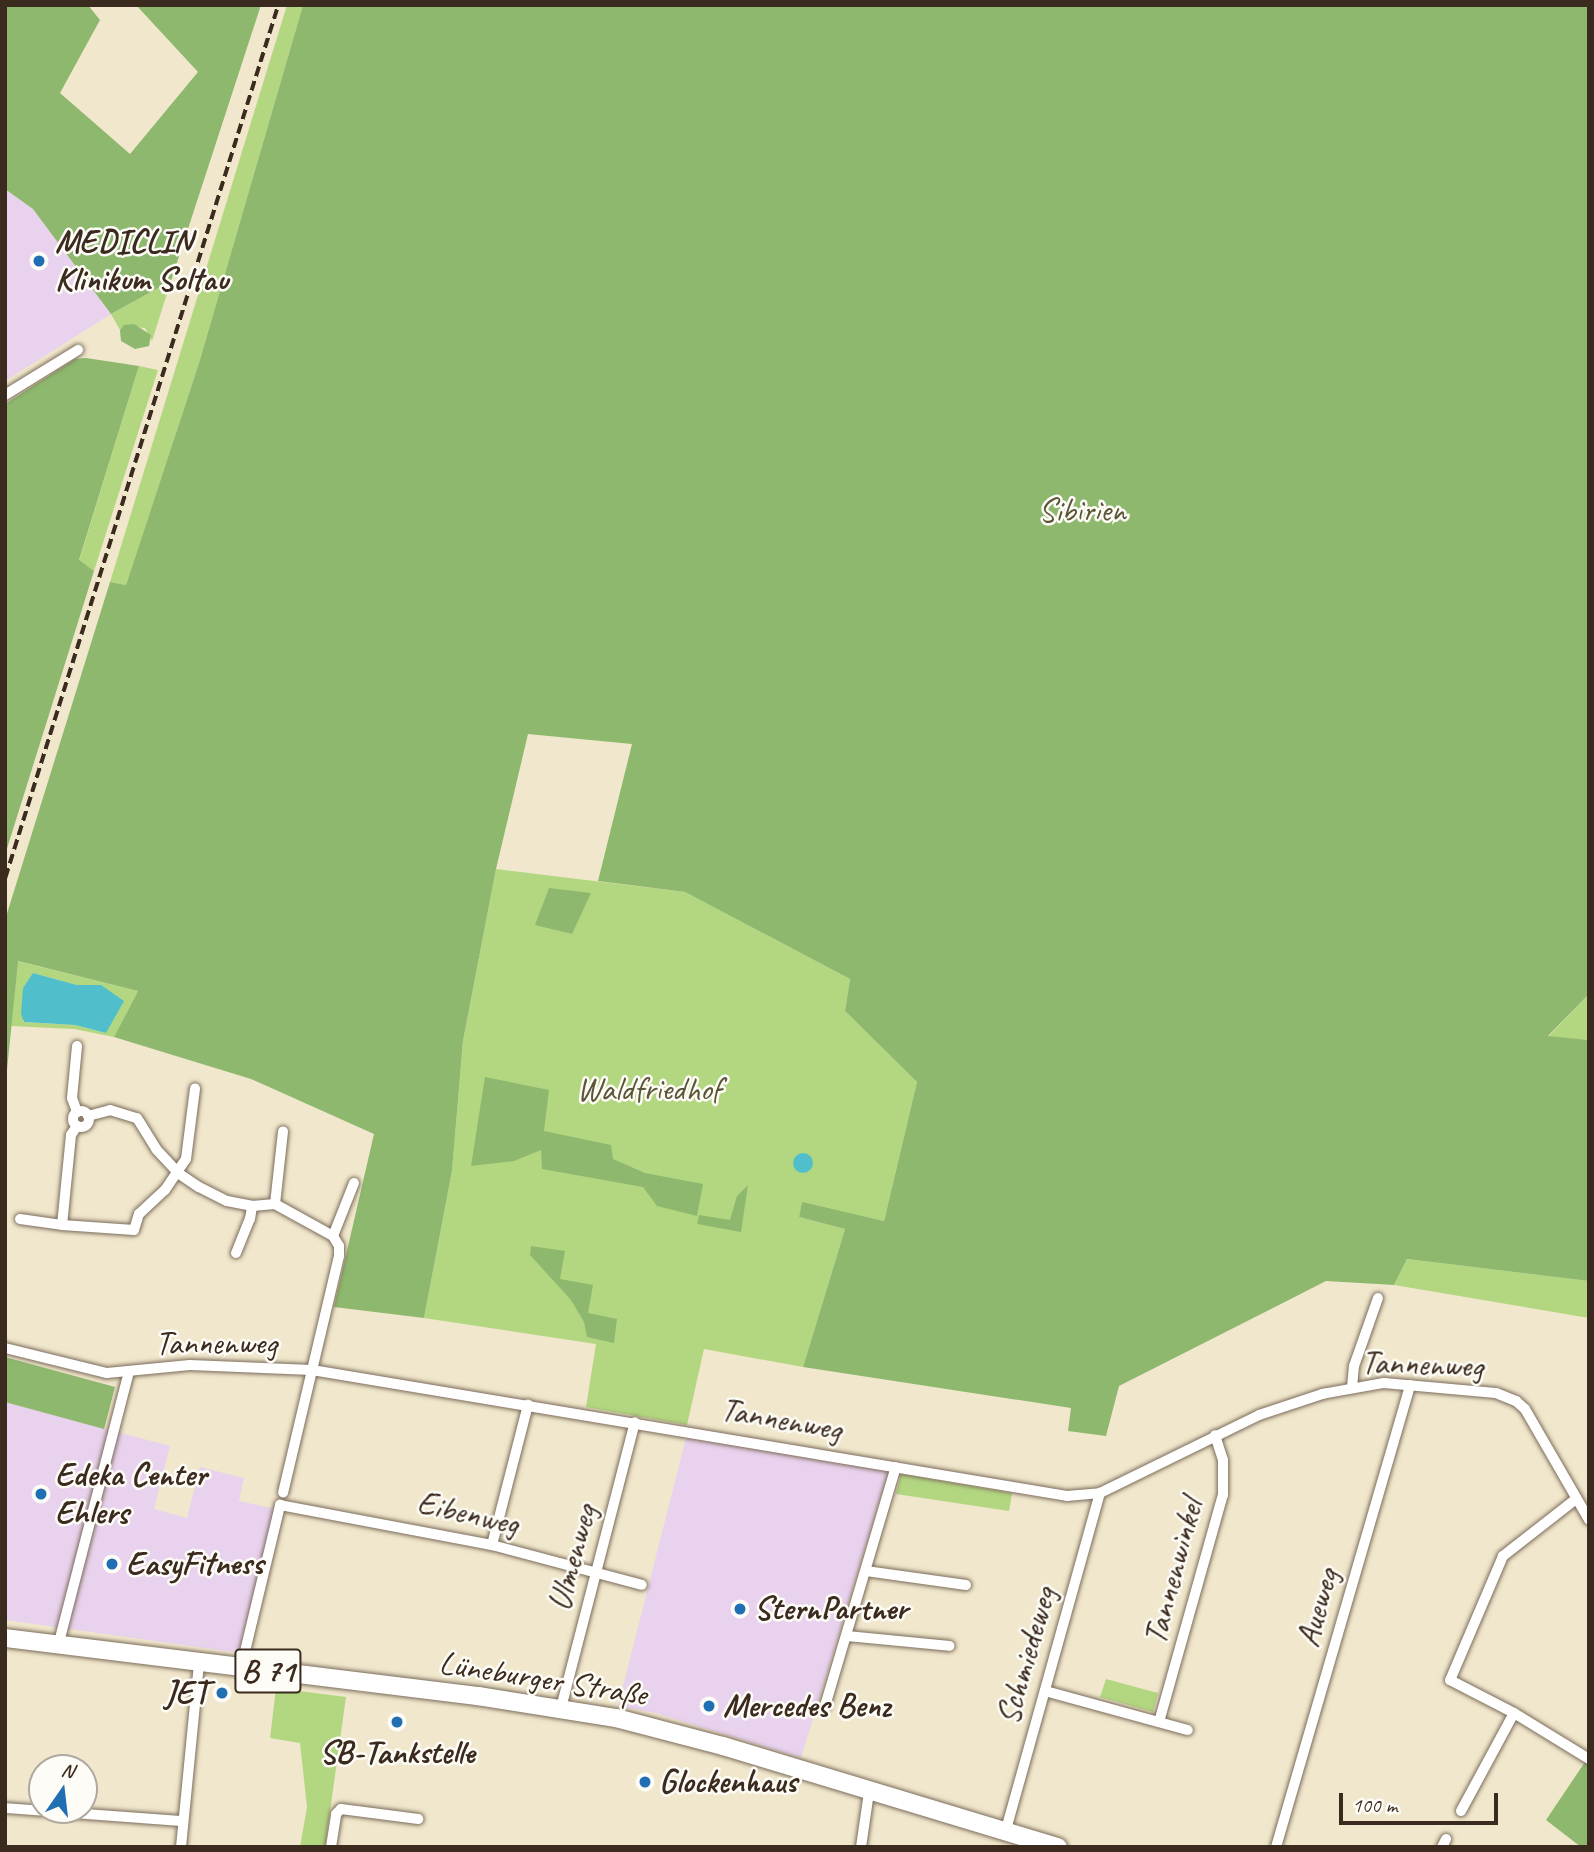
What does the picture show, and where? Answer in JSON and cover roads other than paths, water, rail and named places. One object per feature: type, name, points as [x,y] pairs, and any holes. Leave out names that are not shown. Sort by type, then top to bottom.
[{"type":"main road","name":"Lüneburger Straße","points":[[5,1639],[561,1708],[651,1726],[1058,1847]]},
{"type":"street","points":[[5,395],[78,350]]},
{"type":"street","points":[[62,1225],[71,1135],[77,1126],[86,1125],[83,1114],[72,1098],[77,1046]]},
{"type":"street","points":[[20,1219],[134,1230],[139,1214],[178,1173],[186,1159],[195,1089]]},
{"type":"street","points":[[83,1114],[110,1110],[137,1118],[156,1149],[178,1173],[227,1202],[252,1206],[275,1204],[333,1236],[339,1246],[339,1256],[282,1492]]},
{"type":"street","points":[[275,1204],[283,1131]]},
{"type":"street","points":[[333,1236],[354,1183]]},
{"type":"street","points":[[236,1254],[250,1219],[252,1206]]},
{"type":"street","points":[[1352,1388],[1354,1366],[1378,1298]]},
{"type":"street","name":"Tannenweg","points":[[5,1349],[90,1371],[129,1372],[190,1365],[312,1370],[1067,1496],[1100,1493],[1215,1435],[1276,1409],[1352,1388],[1384,1383],[1496,1393],[1516,1401],[1525,1409],[1576,1499]]},
{"type":"street","points":[[58,1646],[129,1372]]},
{"type":"street","name":"Aueweg","points":[[1276,1847],[1410,1385]]},
{"type":"street","points":[[492,1545],[528,1405]]},
{"type":"street","name":"Ulmenweg","points":[[561,1708],[635,1422]]},
{"type":"street","name":"Tannenwinkel","points":[[1159,1722],[1223,1495],[1223,1460],[1215,1435]]},
{"type":"street","points":[[825,1706],[896,1467]]},
{"type":"street","name":"Schmiedeweg","points":[[1005,1833],[1100,1493]]},
{"type":"street","points":[[1589,1520],[1576,1499],[1503,1556],[1450,1680],[1514,1713],[1589,1759]]},
{"type":"street","name":"Eibenweg","points":[[241,1668],[280,1505],[492,1545],[642,1585]]},
{"type":"street","points":[[866,1571],[966,1585]]},
{"type":"street","points":[[847,1636],[950,1646]]},
{"type":"street","points":[[181,1847],[199,1663]]},
{"type":"street","points":[[1045,1691],[1188,1730]]},
{"type":"street","points":[[1461,1811],[1514,1713]]},
{"type":"street","points":[[862,1847],[869,1791]]},
{"type":"street","points":[[5,1808],[183,1821]]},
{"type":"street","points":[[331,1847],[335,1814],[341,1809],[418,1819]]},
{"type":"water","points":[[33,973],[77,985],[101,985],[124,1001],[106,1033],[75,1025],[24,1022],[21,1014],[23,988]]},
{"type":"water","points":[[803,1153],[810,1156],[813,1163],[810,1170],[803,1173],[796,1170],[793,1163],[796,1156]]},
{"type":"railway","points":[[5,878],[278,5]]},
{"type":"place","name":"MEDICLIN Klinikum Soltau","points":[[39,261]]},
{"type":"place","name":"Edeka Center Ehlers","points":[[41,1494]]},
{"type":"place","name":"EasyFitness","points":[[112,1564]]},
{"type":"place","name":"SternPartner","points":[[740,1609]]},
{"type":"place","name":"JET","points":[[222,1693]]},
{"type":"place","name":"Mercedes Benz","points":[[709,1706]]},
{"type":"place","name":"SB-Tankstelle","points":[[397,1722]]},
{"type":"place","name":"Glockenhaus","points":[[645,1782]]},
{"type":"park label","name":"Sibirien","points":[[1082,511]]},
{"type":"park label","name":"Waldfriedhof","points":[[649,1090]]}]
